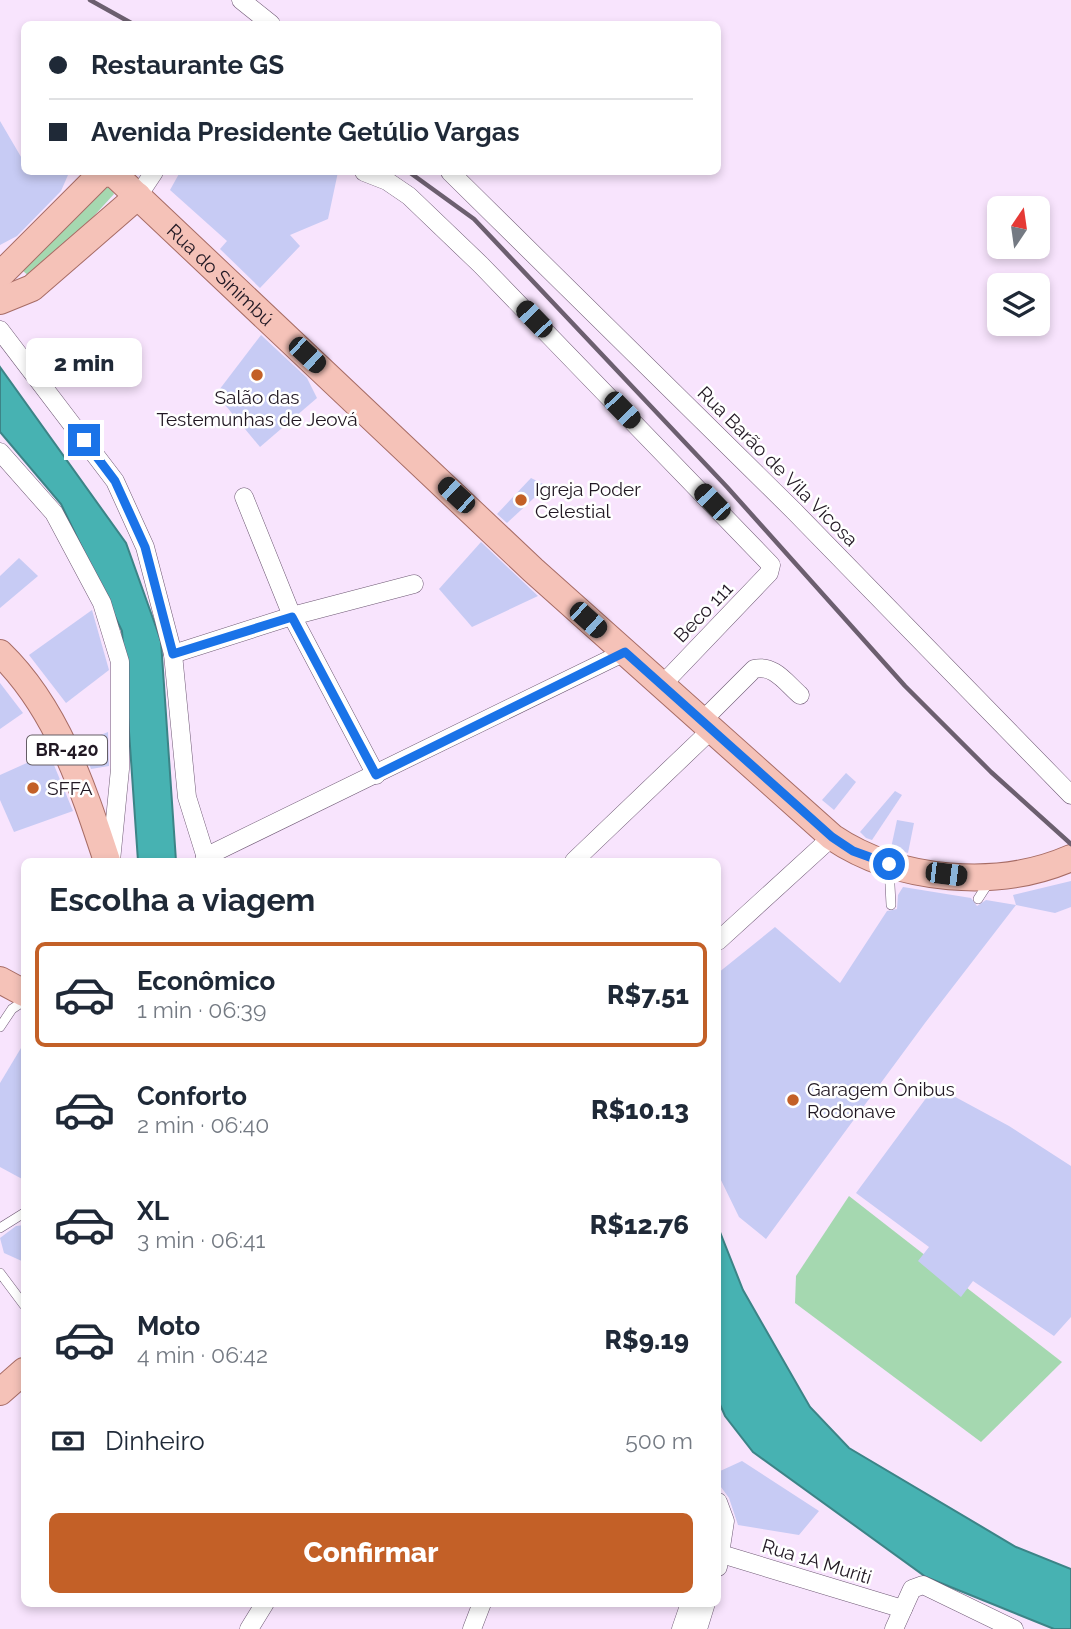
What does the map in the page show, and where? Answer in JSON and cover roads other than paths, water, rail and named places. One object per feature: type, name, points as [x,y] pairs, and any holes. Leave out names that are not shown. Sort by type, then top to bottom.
[{"type":"main road","name":"Rua do Sinimbú","points":[[6,268],[100,175]]},
{"type":"main road","name":"Rua do Sinimbú","points":[[115,175],[533,570],[705,727],[832,837],[853,851],[889,864],[985,888],[1071,858]]},
{"type":"main road","points":[[0,302],[32,288],[138,196]]},
{"type":"main road","points":[[6,268],[32,288]]},
{"type":"main road","name":"BR-420","points":[[0,653],[16,669],[68,752],[108,858]]},
{"type":"main road","points":[[0,980],[21,991]]},
{"type":"main road","points":[[0,1392],[21,1374]]},
{"type":"street","points":[[241,0],[267,21]]},
{"type":"street","points":[[138,196],[151,175]]},
{"type":"street","name":"Beco 111","points":[[372,175],[387,181],[409,197],[481,265],[771,565],[769,573],[661,686]]},
{"type":"street","name":"Rua Barão de Vila Vicosa","points":[[453,175],[754,472],[1071,795]]},
{"type":"street","points":[[0,330],[115,481],[145,547],[173,654],[187,797],[206,858]]},
{"type":"street","points":[[0,452],[54,513],[102,603],[120,662],[120,769],[109,858]]},
{"type":"street","points":[[244,497],[292,617],[376,775]]},
{"type":"street","points":[[173,654],[292,617],[414,584]]},
{"type":"street","points":[[208,858],[625,652]]},
{"type":"street","points":[[577,858],[705,727],[754,669],[763,667],[773,670],[800,695]]},
{"type":"street","points":[[721,938],[832,837]]},
{"type":"street","points":[[721,1511],[725,1521],[721,1546]]},
{"type":"street","name":"Rua 1A Muriti","points":[[721,1559],[903,1609]]},
{"type":"street","points":[[894,1629],[907,1596],[916,1586],[937,1591],[1014,1629]]},
{"type":"street","points":[[249,1629],[263,1607]]},
{"type":"street","points":[[472,1629],[480,1607]]},
{"type":"street","points":[[681,1629],[689,1607]]},
{"type":"street","points":[[698,1629],[705,1607]]},
{"type":"lane","points":[[889,864],[891,905]]},
{"type":"lane","points":[[0,1027],[12,1009],[21,1003]]},
{"type":"lane","points":[[0,1228],[21,1215]]},
{"type":"lane","points":[[0,1273],[21,1301]]},
{"type":"railway","points":[[90,0],[128,21]]},
{"type":"railway","points":[[413,175],[474,219],[727,487],[905,686],[991,772],[1071,844]]},
{"type":"place","name":"Salão das Testemunhas de Jeová","points":[[257,375]]},
{"type":"place","name":"Igreja Poder Celestial","points":[[521,500]]},
{"type":"place","name":"SFFA","points":[[33,788]]},
{"type":"place","name":"Garagem Ônibus Rodonave","points":[[793,1100]]}]
